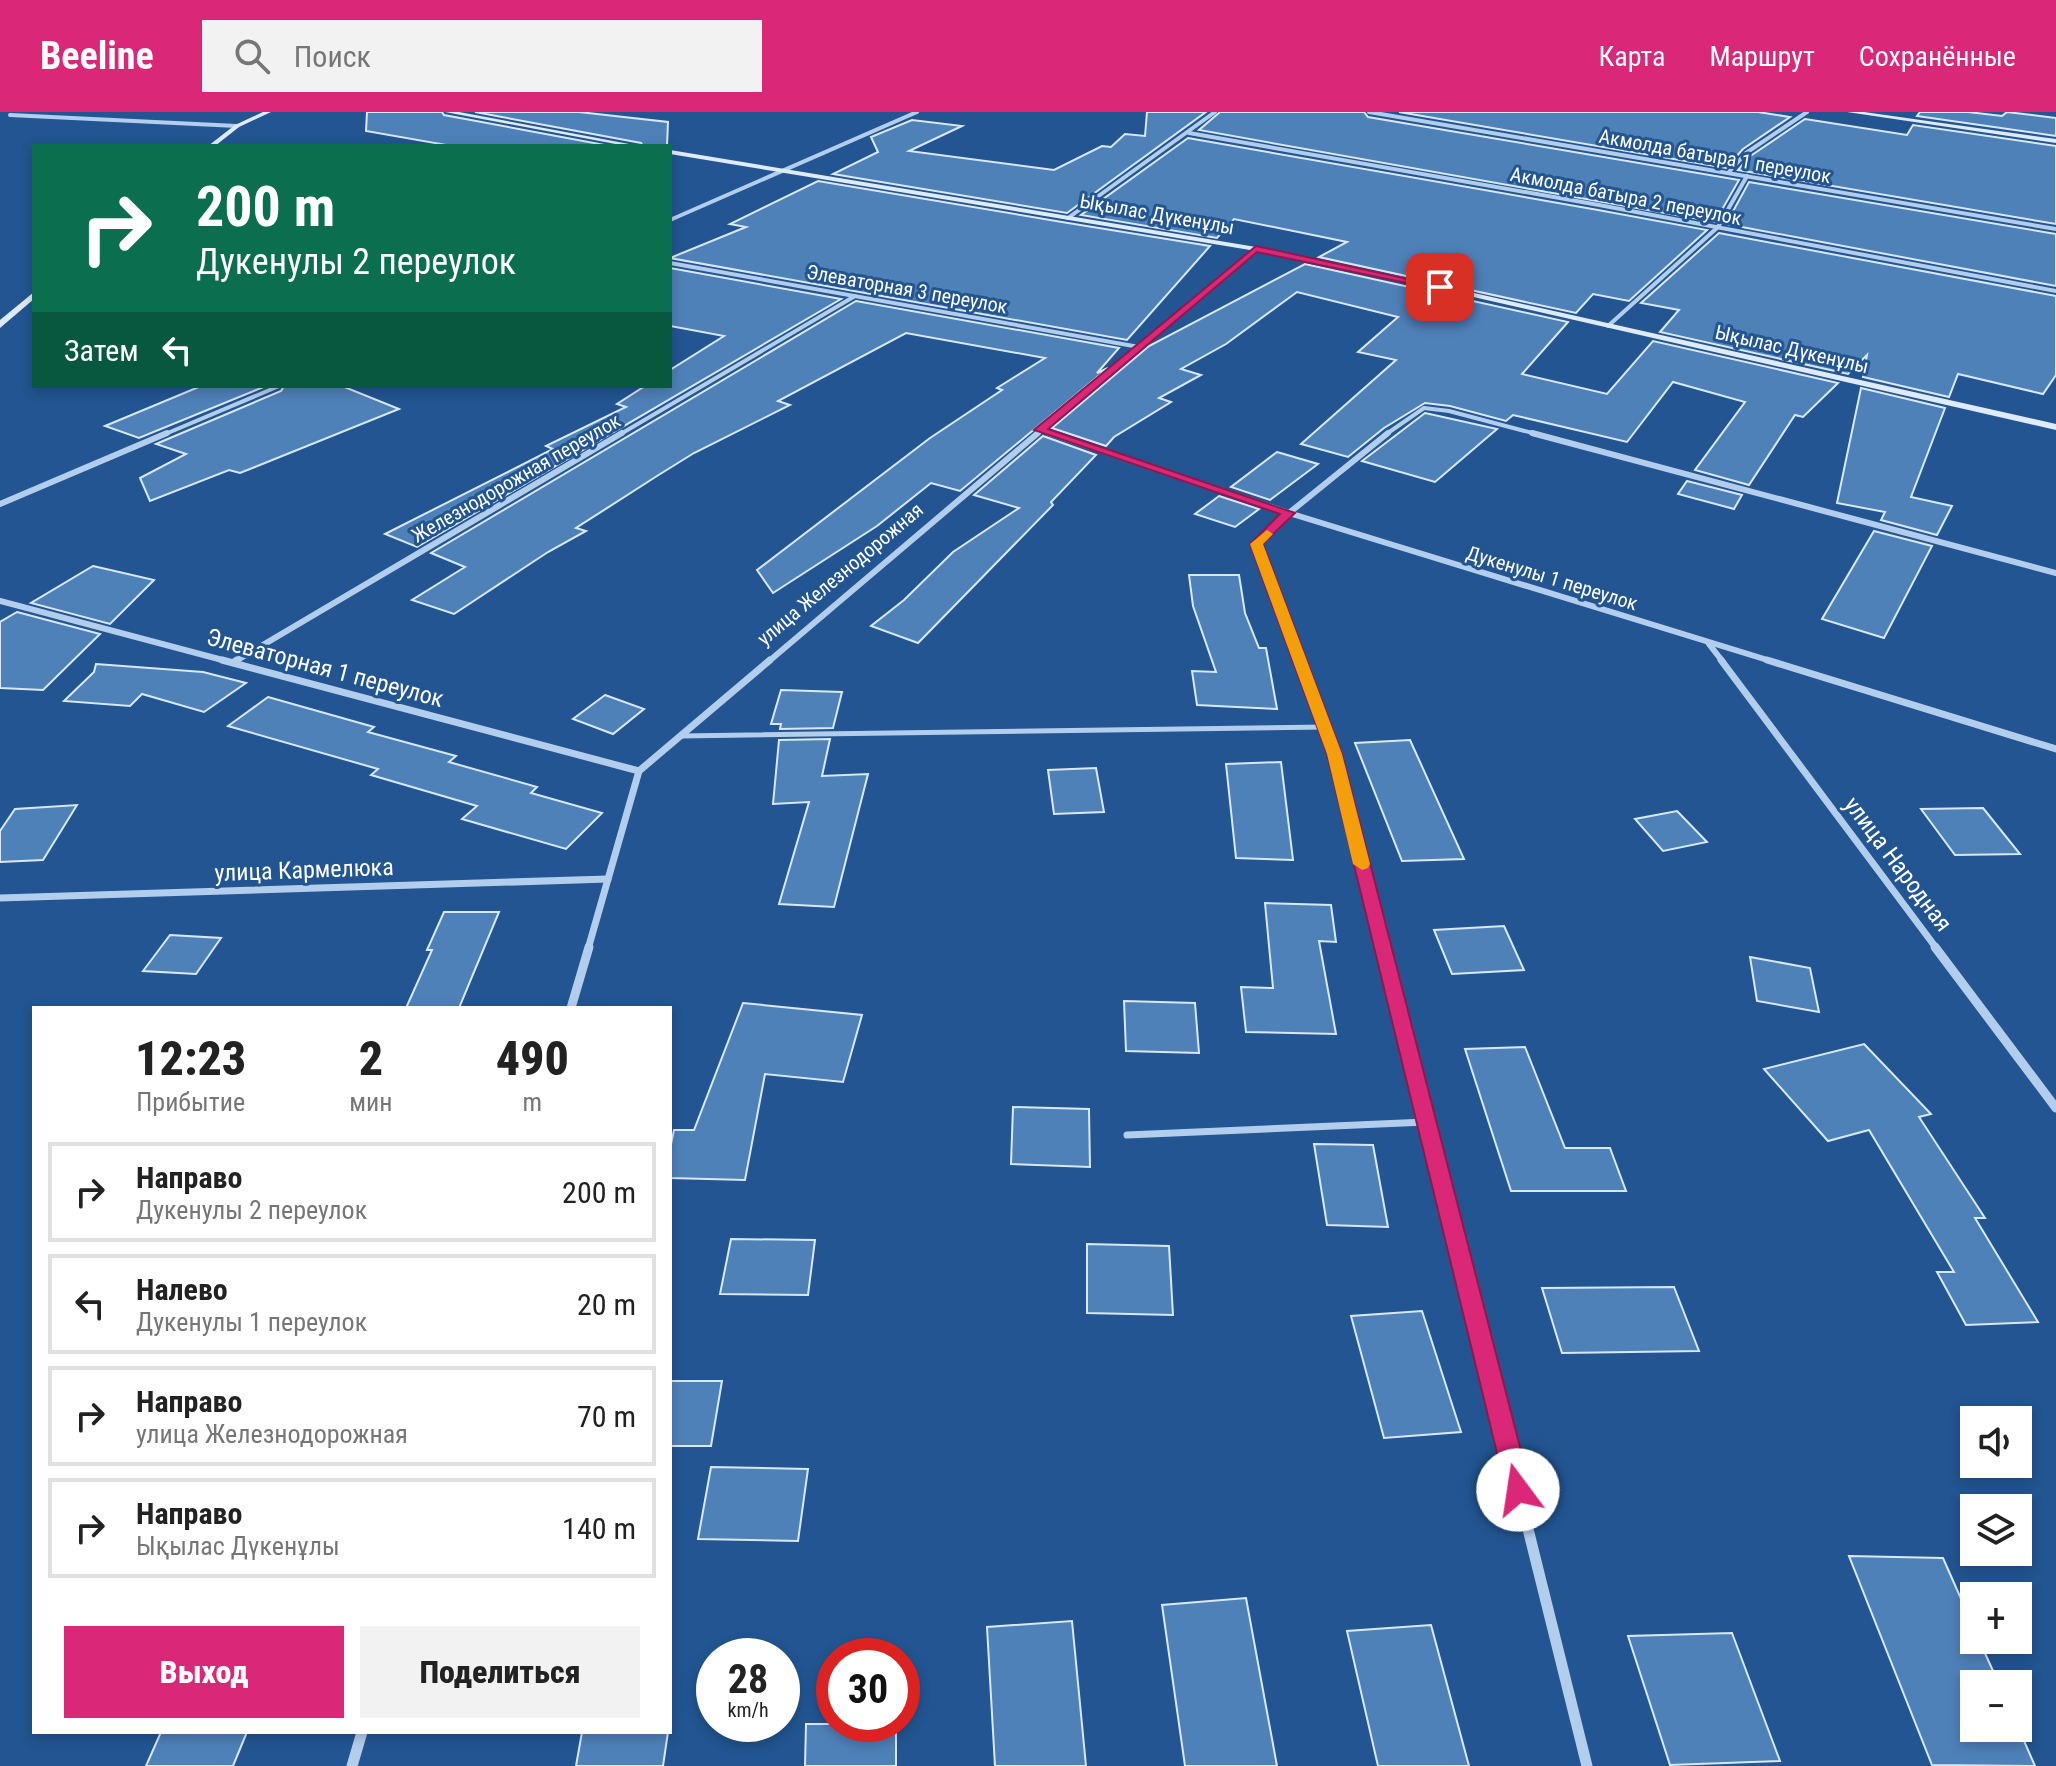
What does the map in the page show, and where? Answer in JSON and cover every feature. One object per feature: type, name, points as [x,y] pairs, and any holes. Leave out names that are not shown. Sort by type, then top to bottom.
[{"type":"street","points":[[214,144],[237,126],[268,112]]},
{"type":"street","points":[[448,112],[626,144]]},
{"type":"street","points":[[672,219],[917,112]]},
{"type":"street","points":[[1068,218],[1215,112]]},
{"type":"street","name":"Акмолда батыра 1 переулок","points":[[1369,112],[2056,229]]},
{"type":"street","points":[[1728,173],[1746,153],[1807,112]]},
{"type":"street","points":[[1850,112],[2056,141]]},
{"type":"street","points":[[10,115],[237,126]]},
{"type":"street","name":"Акмолда батыра 2 переулок","points":[[1189,133],[1302,151],[2056,291]]},
{"type":"street","name":"Ықылас Дүкенұлы","points":[[672,152],[1256,249],[2056,427]]},
{"type":"street","points":[[1608,326],[1718,227],[1747,176]]},
{"type":"street","name":"улица Железнодорожная","points":[[639,771],[1256,249]]},
{"type":"street","name":"Элеваторная 3 переулок","points":[[672,263],[1139,347]]},
{"type":"street","name":"Железнодорожная переулок","points":[[234,662],[855,296]]},
{"type":"street","points":[[0,325],[32,297]]},
{"type":"street","points":[[0,504],[274,388]]},
{"type":"street","points":[[1587,1766],[1334,754],[1256,544],[1289,513],[1410,415],[1424,408],[1449,411],[2056,573]]},
{"type":"street","name":"Дукенулы 1 переулок","points":[[1040,430],[1289,513],[2056,749]]},
{"type":"street","name":"Элеваторная 1 переулок","points":[[0,601],[639,771]]},
{"type":"street","name":"улица Народная","points":[[1709,644],[2056,1108]]},
{"type":"street","points":[[572,1006],[639,771]]},
{"type":"street","name":"улица Кармелюка","points":[[0,898],[608,879]]},
{"type":"street","points":[[352,1766],[361,1734]]},
{"type":"lane","points":[[681,736],[1325,727]]},
{"type":"lane","points":[[1127,1135],[1426,1122]]},
{"type":"building","points":[[367,112],[442,112],[444,115],[599,144],[441,144],[366,131]]},
{"type":"building","points":[[475,112],[579,112],[668,122],[667,144],[641,143]]},
{"type":"building","points":[[1147,112],[1206,112],[1067,213],[833,174],[878,152],[871,137],[912,120],[962,126],[909,151],[1054,170],[1102,146],[1111,147],[1125,134],[1145,136]]},
{"type":"building","points":[[1220,112],[1364,112],[1368,117],[1739,180],[1715,222],[1199,130]]},
{"type":"building","points":[[1399,112],[1758,112],[1790,117],[1743,149],[1726,168]]},
{"type":"building","points":[[1920,112],[2002,116],[2007,112],[2056,118],[2056,136],[1917,116]]},
{"type":"building","points":[[1805,119],[1907,135],[1913,125],[2056,146],[2056,224],[1738,170],[1749,157]]},
{"type":"building","points":[[1188,138],[1707,230],[1629,301],[1593,294],[1576,313],[1319,257],[1347,242],[1234,219],[1217,238],[1081,215]]},
{"type":"building","points":[[818,181],[1210,246],[1127,340],[672,258],[746,227],[730,224]]},
{"type":"building","points":[[1749,182],[2056,234],[2056,286],[1726,224]]},
{"type":"building","points":[[1719,233],[2056,296],[2056,375],[2043,394],[1958,374],[1949,397],[1863,377],[1867,355],[1848,374],[1660,332],[1679,310],[1641,303]]},
{"type":"building","points":[[1305,264],[1568,322],[1522,374],[1607,394],[1653,341],[1838,383],[1803,417],[1795,415],[1749,485],[1695,470],[1745,402],[1673,382],[1627,442],[1513,415],[1506,421],[1450,406],[1425,403],[1384,428],[1348,457],[1301,444],[1396,360],[1358,352],[1398,317],[1297,292],[1226,344],[1181,369],[1201,375],[1159,398],[1171,402],[1114,437],[1106,446],[1052,428],[1149,346]]},
{"type":"building","points":[[672,268],[841,299],[417,547],[385,534],[553,449],[546,446],[626,407],[617,404],[642,388],[672,388],[672,369],[724,336],[672,326]]},
{"type":"building","points":[[856,301],[1119,348],[1097,373],[1108,368],[960,491],[931,483],[877,526],[773,593],[757,570],[930,438],[1002,390],[997,388],[1045,358],[906,333],[778,401],[790,405],[694,453],[657,476],[576,528],[586,531],[548,552],[454,614],[412,600],[465,567],[431,553]]},
{"type":"building","points":[[196,388],[261,388],[139,438],[105,426]]},
{"type":"building","points":[[283,388],[347,388],[399,409],[240,473],[229,470],[150,501],[140,478],[186,454],[156,444]]},
{"type":"building","points":[[1861,388],[1945,408],[1911,497],[1952,506],[1937,535],[1881,520],[1885,512],[1837,503]]},
{"type":"building","points":[[1425,413],[1497,429],[1435,482],[1362,461]]},
{"type":"building","points":[[1043,436],[1096,455],[1051,502],[1053,505],[918,643],[871,626],[904,600],[953,552],[1019,508],[974,495]]},
{"type":"building","points":[[1277,452],[1318,464],[1270,500],[1231,487]]},
{"type":"building","points":[[1687,481],[1742,495],[1734,509],[1678,494]]},
{"type":"building","points":[[1219,496],[1259,509],[1235,527],[1195,514]]},
{"type":"building","points":[[1874,531],[1932,546],[1884,638],[1822,619]]},
{"type":"building","points":[[93,566],[154,580],[110,624],[31,603]]},
{"type":"building","points":[[1189,575],[1239,575],[1245,613],[1259,648],[1266,648],[1277,709],[1197,705],[1192,671],[1216,672],[1193,606]]},
{"type":"building","points":[[17,612],[100,634],[43,690],[0,688],[0,622]]},
{"type":"building","points":[[96,664],[203,672],[246,683],[204,712],[142,694],[130,706],[64,701],[94,672]]},
{"type":"building","points":[[781,690],[842,692],[833,728],[780,729],[781,724],[771,724]]},
{"type":"building","points":[[605,695],[644,709],[613,734],[573,719]]},
{"type":"building","points":[[268,697],[374,727],[368,732],[456,756],[449,762],[537,787],[531,793],[602,813],[566,849],[462,819],[477,806],[371,775],[378,769],[228,726]]},
{"type":"building","points":[[830,739],[822,776],[868,774],[834,907],[779,904],[809,802],[773,804],[779,740]]},
{"type":"building","points":[[1410,740],[1464,859],[1402,861],[1355,743]]},
{"type":"building","points":[[1281,762],[1293,860],[1236,858],[1226,764]]},
{"type":"building","points":[[1096,768],[1104,812],[1054,814],[1048,770]]},
{"type":"building","points":[[77,805],[43,860],[0,862],[0,831],[15,809]]},
{"type":"building","points":[[1983,808],[2020,854],[1955,855],[1921,809]]},
{"type":"building","points":[[1677,811],[1707,842],[1663,851],[1635,819]]},
{"type":"building","points":[[1265,903],[1331,905],[1336,942],[1319,941],[1336,1034],[1246,1032],[1241,987],[1273,988]]},
{"type":"building","points":[[444,912],[499,912],[460,1006],[407,1006],[432,950],[427,950]]},
{"type":"building","points":[[1504,926],[1524,970],[1452,974],[1434,930]]},
{"type":"building","points":[[170,935],[221,938],[196,974],[143,971]]},
{"type":"building","points":[[1750,957],[1810,968],[1819,1012],[1757,1001]]},
{"type":"building","points":[[1124,1001],[1195,1003],[1199,1053],[1126,1051]]},
{"type":"building","points":[[743,1003],[862,1015],[843,1082],[765,1074],[745,1180],[672,1178],[674,1130],[694,1130]]},
{"type":"building","points":[[1864,1044],[1931,1114],[1919,1117],[1985,1218],[1975,1218],[2038,1322],[1966,1325],[1937,1272],[1954,1272],[1869,1130],[1828,1141],[1764,1069]]},
{"type":"building","points":[[1525,1047],[1565,1148],[1610,1148],[1626,1191],[1511,1191],[1465,1049]]},
{"type":"building","points":[[1013,1107],[1089,1109],[1090,1167],[1011,1164]]},
{"type":"building","points":[[1314,1144],[1373,1145],[1388,1227],[1327,1225]]},
{"type":"building","points":[[731,1239],[815,1240],[808,1295],[720,1294]]},
{"type":"building","points":[[1087,1244],[1169,1246],[1173,1315],[1087,1313]]},
{"type":"building","points":[[1674,1287],[1699,1351],[1562,1353],[1542,1288]]},
{"type":"building","points":[[1422,1311],[1461,1432],[1384,1438],[1351,1316]]},
{"type":"building","points":[[672,1381],[722,1381],[711,1446],[672,1446]]},
{"type":"building","points":[[711,1467],[808,1469],[798,1541],[698,1539]]},
{"type":"building","points":[[1849,1556],[1943,1558],[1960,1596],[1960,1654],[1985,1654],[1993,1670],[1960,1670],[1960,1742],[2025,1742],[2035,1766],[1932,1765]]},
{"type":"building","points":[[1246,1598],[1277,1766],[1185,1766],[1162,1605]]},
{"type":"building","points":[[1072,1621],[1086,1766],[995,1766],[987,1627]]},
{"type":"building","points":[[1431,1625],[1469,1766],[1378,1766],[1347,1631]]},
{"type":"building","points":[[1732,1633],[1780,1761],[1670,1765],[1628,1636]]},
{"type":"building","points":[[806,1724],[816,1724],[816,1742],[896,1742],[896,1766],[805,1766]]},
{"type":"building","points":[[160,1734],[246,1734],[233,1766],[146,1766]]},
{"type":"building","points":[[582,1734],[668,1734],[663,1766],[576,1766]]},
{"type":"slow traffic","points":[[1267,534],[1256,544],[1334,754],[1362,864]]},
{"type":"route","points":[[1440,287],[1256,249],[1040,430],[1289,513],[1256,544],[1334,754],[1518,1490]]}]
